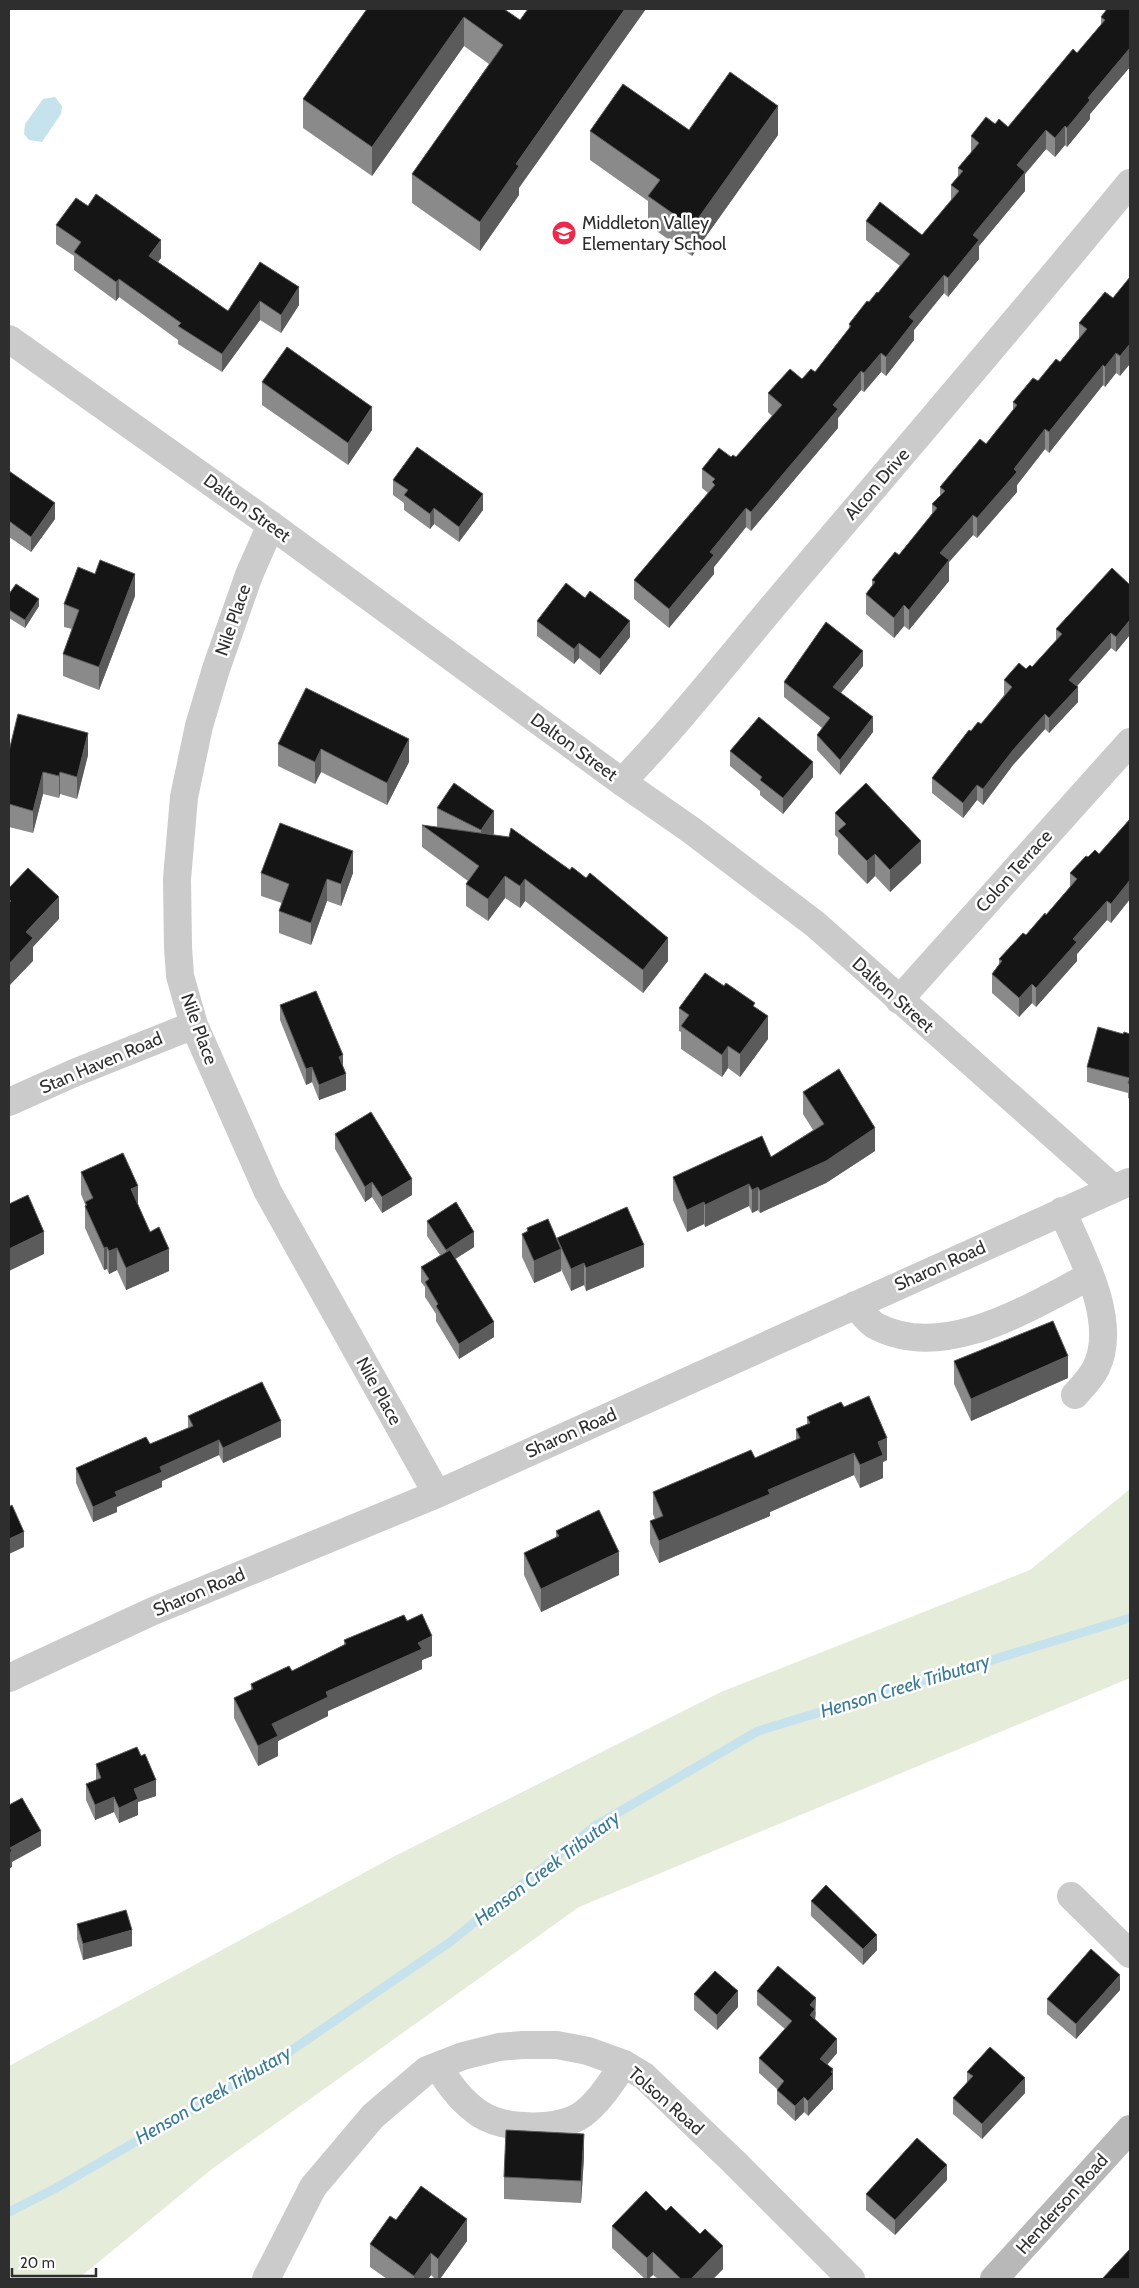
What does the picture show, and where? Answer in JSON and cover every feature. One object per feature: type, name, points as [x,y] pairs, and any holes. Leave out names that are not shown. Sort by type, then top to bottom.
[{"type":"street","name":"Alcon Drive","points":[[622,782],[660,742],[757,624],[1032,303],[1130,183]]},
{"type":"street","name":"Dalton Street","points":[[9,339],[270,525],[622,782],[692,830],[815,924],[898,1000],[1122,1185]]},
{"type":"street","name":"Nile Place","points":[[270,525],[249,575],[216,669],[199,726],[184,797],[177,879],[180,976],[194,1025],[268,1192],[437,1494]]},
{"type":"street","name":"Colon Terrace","points":[[898,1000],[1130,742]]},
{"type":"street","name":"Stan Haven Road","points":[[9,1102],[74,1073],[194,1025]]},
{"type":"street","name":"Sharon Road","points":[[9,1678],[151,1612],[437,1494],[1122,1185]]},
{"type":"street","points":[[1062,1211],[1090,1276],[1102,1316],[1103,1348],[1096,1369],[1075,1395]]},
{"type":"street","points":[[855,1305],[874,1325],[893,1333],[913,1338],[945,1336],[975,1331],[1040,1302],[1090,1276]]},
{"type":"street","points":[[1071,1896],[1130,1954]]},
{"type":"street","name":"Tolson Road","points":[[266,2279],[313,2187],[373,2116],[427,2070],[499,2047],[558,2045],[588,2050],[624,2064],[644,2076],[720,2148],[851,2279]]},
{"type":"street","points":[[438,2066],[451,2087],[464,2102],[482,2115],[506,2123],[532,2127],[560,2124],[581,2115],[599,2100],[624,2064]]},
{"type":"street","name":"Henderson Road","points":[[994,2279],[1130,2128]]},
{"type":"green space","points":[[1130,1489],[1130,1678],[579,1907],[212,2169],[78,2279],[9,2279],[9,2066],[393,1857],[721,1692],[1030,1570]]},
{"type":"water","points":[[55,97],[62,106],[61,114],[42,142],[29,140],[24,134],[25,124],[43,99]]},
{"type":"building","points":[[367,9],[504,9],[520,20],[528,9],[625,9],[516,164],[519,166],[480,222],[412,174],[503,45],[464,17],[372,147],[303,99]]},
{"type":"building","points":[[1107,9],[1130,9],[1130,48],[1088,98],[1090,100],[1067,128],[1065,126],[1055,138],[1046,130],[1017,165],[1025,172],[973,235],[979,240],[948,278],[944,275],[909,317],[914,321],[886,357],[881,353],[864,373],[861,371],[833,405],[838,409],[751,512],[746,508],[710,552],[714,555],[669,609],[634,580],[715,485],[712,482],[715,479],[702,469],[719,448],[731,457],[733,455],[736,457],[782,405],[768,393],[790,369],[802,379],[811,369],[815,372],[851,326],[849,324],[867,301],[869,302],[878,293],[910,254],[866,221],[880,202],[922,235],[959,191],[951,185],[963,171],[958,168],[979,143],[971,136],[986,117],[995,124],[999,119],[1008,127],[1073,49],[1077,53],[1105,20],[1101,17]]},
{"type":"building","points":[[730,72],[778,106],[692,227],[648,196],[660,180],[590,131],[623,84],[689,130]]},
{"type":"building","points":[[96,194],[161,240],[149,256],[228,311],[260,262],[299,287],[281,315],[260,301],[222,354],[178,326],[181,323],[119,279],[116,282],[74,252],[81,242],[56,225],[76,198],[88,206]]},
{"type":"building","points":[[1130,277],[1130,344],[1120,356],[1116,353],[1105,367],[1103,365],[1049,432],[1045,429],[1014,469],[1017,472],[977,518],[973,515],[940,553],[949,560],[909,610],[904,605],[894,618],[866,594],[875,582],[872,580],[895,552],[899,555],[937,508],[932,504],[945,491],[940,487],[980,439],[986,444],[1017,405],[1013,402],[1033,378],[1038,381],[1056,359],[1060,362],[1087,329],[1079,323],[1105,292],[1113,298]]},
{"type":"building","points":[[287,347],[372,407],[348,443],[262,382]]},
{"type":"building","points":[[417,447],[483,494],[459,527],[434,508],[430,514],[404,495],[408,490],[393,480]]},
{"type":"building","points":[[9,471],[55,503],[31,537],[9,521]]},
{"type":"building","points":[[100,560],[135,574],[99,667],[63,654],[79,610],[64,604],[78,567],[95,574]]},
{"type":"building","points":[[1112,568],[1130,585],[1130,620],[1116,637],[1111,633],[1069,680],[1078,687],[1049,718],[1045,714],[1013,750],[983,789],[977,785],[963,803],[932,778],[969,730],[971,731],[978,722],[981,724],[1012,687],[1004,680],[1019,663],[1026,669],[1030,665],[1032,667],[1062,634],[1056,629]]},
{"type":"building","points":[[566,583],[585,598],[590,591],[630,621],[600,659],[579,643],[574,649],[537,621]]},
{"type":"building","points":[[16,584],[39,599],[25,620],[9,610],[9,594]]},
{"type":"building","points":[[826,622],[863,651],[833,687],[873,717],[840,760],[817,735],[830,718],[784,682]]},
{"type":"building","points":[[306,688],[409,739],[387,783],[321,749],[315,762],[278,744]]},
{"type":"building","points":[[18,714],[88,733],[77,777],[60,772],[59,776],[43,772],[33,811],[9,804],[9,751]]},
{"type":"building","points":[[759,717],[813,762],[783,798],[760,780],[762,777],[730,751]]},
{"type":"building","points":[[454,783],[494,811],[481,830],[437,808]]},
{"type":"building","points":[[866,783],[921,841],[890,870],[875,854],[867,861],[838,831],[846,824],[835,813]]},
{"type":"building","points":[[1130,819],[1130,880],[1111,904],[1107,901],[1073,939],[1077,942],[1036,988],[1032,984],[1019,998],[992,974],[1002,961],[999,959],[1023,933],[1026,935],[1045,913],[1046,915],[1077,879],[1070,873],[1086,856],[1088,857],[1095,850],[1099,854]]},
{"type":"building","points":[[280,823],[353,851],[341,884],[327,879],[311,923],[279,911],[289,884],[261,873]]},
{"type":"building","points":[[422,825],[509,837],[511,828],[570,870],[572,867],[586,878],[590,873],[668,938],[643,970],[525,879],[520,886],[505,876],[488,899],[466,884],[479,866]]},
{"type":"building","points":[[28,868],[59,897],[26,932],[33,938],[9,964],[9,903],[11,901],[9,899],[9,888]]},
{"type":"building","points":[[705,973],[724,986],[726,983],[755,1003],[753,1006],[768,1016],[740,1054],[728,1046],[722,1055],[681,1026],[689,1015],[679,1008]]},
{"type":"building","points":[[316,991],[343,1055],[339,1057],[346,1074],[319,1085],[312,1067],[306,1069],[280,1005]]},
{"type":"building","points":[[1098,1027],[1130,1034],[1130,1078],[1087,1067]]},
{"type":"building","points":[[839,1069],[875,1128],[826,1161],[760,1191],[758,1187],[752,1190],[749,1184],[705,1205],[704,1202],[687,1210],[673,1177],[762,1136],[771,1157],[824,1124],[803,1092]]},
{"type":"building","points":[[371,1112],[412,1179],[382,1197],[372,1182],[365,1187],[335,1134]]},
{"type":"building","points":[[123,1153],[138,1186],[131,1189],[150,1232],[159,1227],[169,1249],[126,1268],[117,1248],[109,1251],[107,1247],[104,1248],[85,1206],[87,1205],[85,1202],[93,1198],[81,1172]]},
{"type":"building","points":[[28,1195],[44,1232],[9,1249],[9,1204]]},
{"type":"building","points":[[456,1202],[474,1232],[446,1250],[427,1221]]},
{"type":"building","points":[[627,1207],[644,1245],[586,1268],[584,1263],[571,1269],[557,1238]]},
{"type":"building","points":[[548,1219],[561,1249],[534,1261],[522,1234],[528,1231],[527,1228]]},
{"type":"building","points":[[450,1250],[494,1322],[459,1344],[436,1306],[438,1304],[425,1282],[429,1279],[421,1267]]},
{"type":"building","points":[[1053,1321],[1068,1356],[971,1399],[954,1361]]},
{"type":"building","points":[[262,1382],[281,1421],[223,1448],[219,1440],[160,1467],[162,1472],[115,1492],[117,1496],[93,1507],[76,1468],[146,1437],[150,1444],[193,1426],[188,1416]]},
{"type":"building","points":[[869,1396],[887,1438],[878,1442],[883,1455],[860,1465],[854,1453],[768,1490],[770,1494],[659,1541],[650,1521],[663,1516],[653,1492],[751,1450],[755,1458],[800,1438],[796,1429],[810,1423],[807,1417],[841,1402],[844,1407]]},
{"type":"building","points":[[12,1505],[24,1532],[9,1539],[9,1507]]},
{"type":"building","points":[[599,1510],[619,1552],[541,1589],[524,1553],[559,1536],[556,1531]]},
{"type":"building","points":[[422,1614],[432,1636],[418,1643],[422,1649],[326,1692],[328,1697],[272,1724],[278,1736],[258,1746],[234,1698],[253,1689],[251,1684],[289,1666],[292,1671],[346,1644],[344,1640],[404,1615],[407,1621]]},
{"type":"building","points":[[137,1747],[141,1756],[145,1754],[156,1780],[134,1789],[138,1799],[119,1808],[114,1797],[95,1805],[86,1784],[101,1778],[96,1764]]},
{"type":"building","points":[[22,1798],[41,1831],[10,1848],[12,1851],[9,1853],[9,1805]]},
{"type":"building","points":[[826,1885],[877,1935],[863,1949],[811,1901]]},
{"type":"building","points":[[126,1910],[132,1930],[83,1944],[77,1924]]},
{"type":"building","points":[[1091,1949],[1120,1975],[1076,2024],[1047,1999]]},
{"type":"building","points":[[778,1966],[816,1998],[810,2005],[815,2009],[810,2015],[837,2039],[820,2059],[833,2069],[831,2072],[833,2074],[808,2101],[804,2097],[795,2106],[777,2090],[784,2081],[759,2058],[792,2021],[757,1991]]},
{"type":"building","points":[[715,1971],[738,1991],[717,2015],[694,1994]]},
{"type":"building","points":[[990,2047],[1025,2078],[982,2124],[953,2098],[973,2076],[967,2072]]},
{"type":"building","points":[[506,2130],[584,2134],[581,2181],[504,2177]]},
{"type":"building","points":[[917,2138],[947,2165],[895,2220],[866,2194]]},
{"type":"building","points":[[421,2186],[467,2219],[438,2259],[431,2253],[414,2276],[370,2244],[390,2216],[396,2220]]},
{"type":"building","points":[[646,2191],[666,2211],[671,2206],[700,2234],[705,2229],[723,2246],[691,2279],[681,2279],[653,2252],[647,2258],[612,2226]]},
{"type":"building","points":[[1130,2249],[1130,2279],[1102,2279]]},
{"type":"waterway","name":"Henson Creek Tributary","points":[[9,2212],[56,2188],[283,2056],[450,1942],[595,1826],[758,1731],[1130,1618]]},
{"type":"place","name":"Middleton Valley Elementary School","points":[[564,233]]}]
